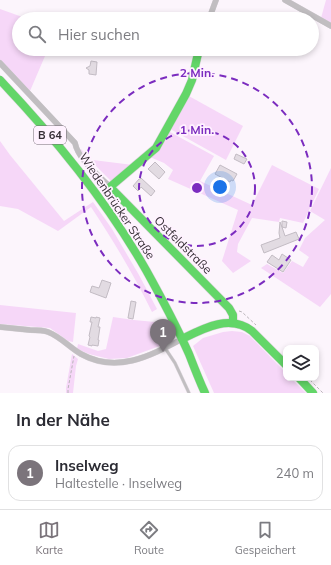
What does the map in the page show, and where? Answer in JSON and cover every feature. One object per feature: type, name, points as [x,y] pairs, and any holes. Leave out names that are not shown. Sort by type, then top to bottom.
[{"type":"main road","points":[[110,187],[156,148],[186,94],[192,80],[197,56]]},
{"type":"main road","name":"Wiedenbrücker Straße","points":[[0,80],[48,132],[97,194],[142,263],[154,285],[182,340],[205,393]]},
{"type":"main road","name":"Ostfeldstraße","points":[[110,187],[229,308],[232,313],[233,323]]},
{"type":"main road","points":[[182,340],[220,323],[243,325],[283,362]]},
{"type":"main road","points":[[302,381],[314,393]]},
{"type":"street","points":[[212,12],[216,0]]},
{"type":"street","points":[[285,0],[306,12]]},
{"type":"street","points":[[319,19],[331,26]]},
{"type":"street","name":"Ostfeldstraße","points":[[0,63],[75,143],[77,151],[81,157],[110,187]]},
{"type":"street","points":[[0,327],[48,332],[86,356],[97,360],[116,363],[135,360],[182,340]]},
{"type":"lane","points":[[165,348],[175,363],[189,393]]},
{"type":"path","points":[[68,393],[75,350]]},
{"type":"path","points":[[311,381],[323,393]]},
{"type":"shaded area","points":[[326,0],[331,0],[331,23],[321,18]]},
{"type":"shaded area","points":[[0,9],[12,13],[12,56],[45,56],[30,91],[0,61]]},
{"type":"shaded area","points":[[187,95],[243,126],[226,160],[172,130],[170,127]]},
{"type":"shaded area","points":[[167,132],[170,132],[214,156],[200,181],[252,205],[272,165],[319,189],[303,223],[280,218],[279,222],[252,218],[238,244],[237,252],[251,261],[233,273],[222,261],[238,210],[168,179],[173,170],[164,163],[150,157]]},
{"type":"shaded area","points":[[0,141],[64,221],[93,202],[112,229],[157,309],[152,312],[123,258],[91,207],[58,231],[18,209],[0,206]]},
{"type":"shaded area","points":[[90,160],[93,160],[133,165],[111,181]]},
{"type":"shaded area","points":[[331,168],[331,294],[320,307],[261,268],[267,264],[283,273],[292,261],[303,267],[309,257],[299,250],[305,238],[325,220],[310,211]]},
{"type":"shaded area","points":[[0,305],[76,313],[73,342],[68,341],[50,328],[0,324]]},
{"type":"shaded area","points":[[113,317],[155,322],[165,344],[127,358],[109,359],[77,349],[78,344],[98,351],[106,349]]},
{"type":"shaded area","points":[[223,332],[242,332],[250,336],[283,370],[283,381],[294,381],[306,393],[214,393],[193,346],[203,338]]},
{"type":"shaded area","points":[[72,354],[78,359],[73,393],[66,393],[66,388]]},
{"type":"building","points":[[91,61],[97,62],[96,75],[89,74],[89,70],[86,68],[90,66]]},
{"type":"building","points":[[236,154],[247,159],[244,164],[234,159]]},
{"type":"building","points":[[155,162],[165,172],[159,179],[148,169]]},
{"type":"building","points":[[220,165],[237,174],[233,181],[231,180],[230,182],[215,174]]},
{"type":"building","points":[[141,178],[155,191],[151,196],[141,187],[138,191],[133,186]]},
{"type":"building","points":[[282,221],[287,222],[286,228],[282,227]]},
{"type":"building","points":[[280,222],[285,236],[296,232],[299,239],[264,253],[261,245],[280,238]]},
{"type":"building","points":[[282,254],[291,260],[283,272],[267,262],[272,255],[279,260]]},
{"type":"building","points":[[102,280],[111,283],[106,298],[90,292],[92,286],[99,288]]},
{"type":"building","points":[[131,301],[136,302],[133,319],[128,318]]},
{"type":"building","points":[[91,317],[100,318],[98,327],[100,327],[98,346],[88,345],[92,322],[90,322]]},
{"type":"traffic: fast","points":[[197,56],[192,80],[186,94],[156,148],[110,187],[229,308],[233,315],[233,323]]},
{"type":"traffic: fast","points":[[0,80],[79,170],[114,219],[146,270],[179,332],[205,393]]},
{"type":"traffic: fast","points":[[182,339],[217,324],[226,323],[244,326],[252,331],[283,362]]},
{"type":"traffic: fast","points":[[302,381],[313,393]]},
{"type":"place","name":"Inselweg","points":[[163,352]]}]
